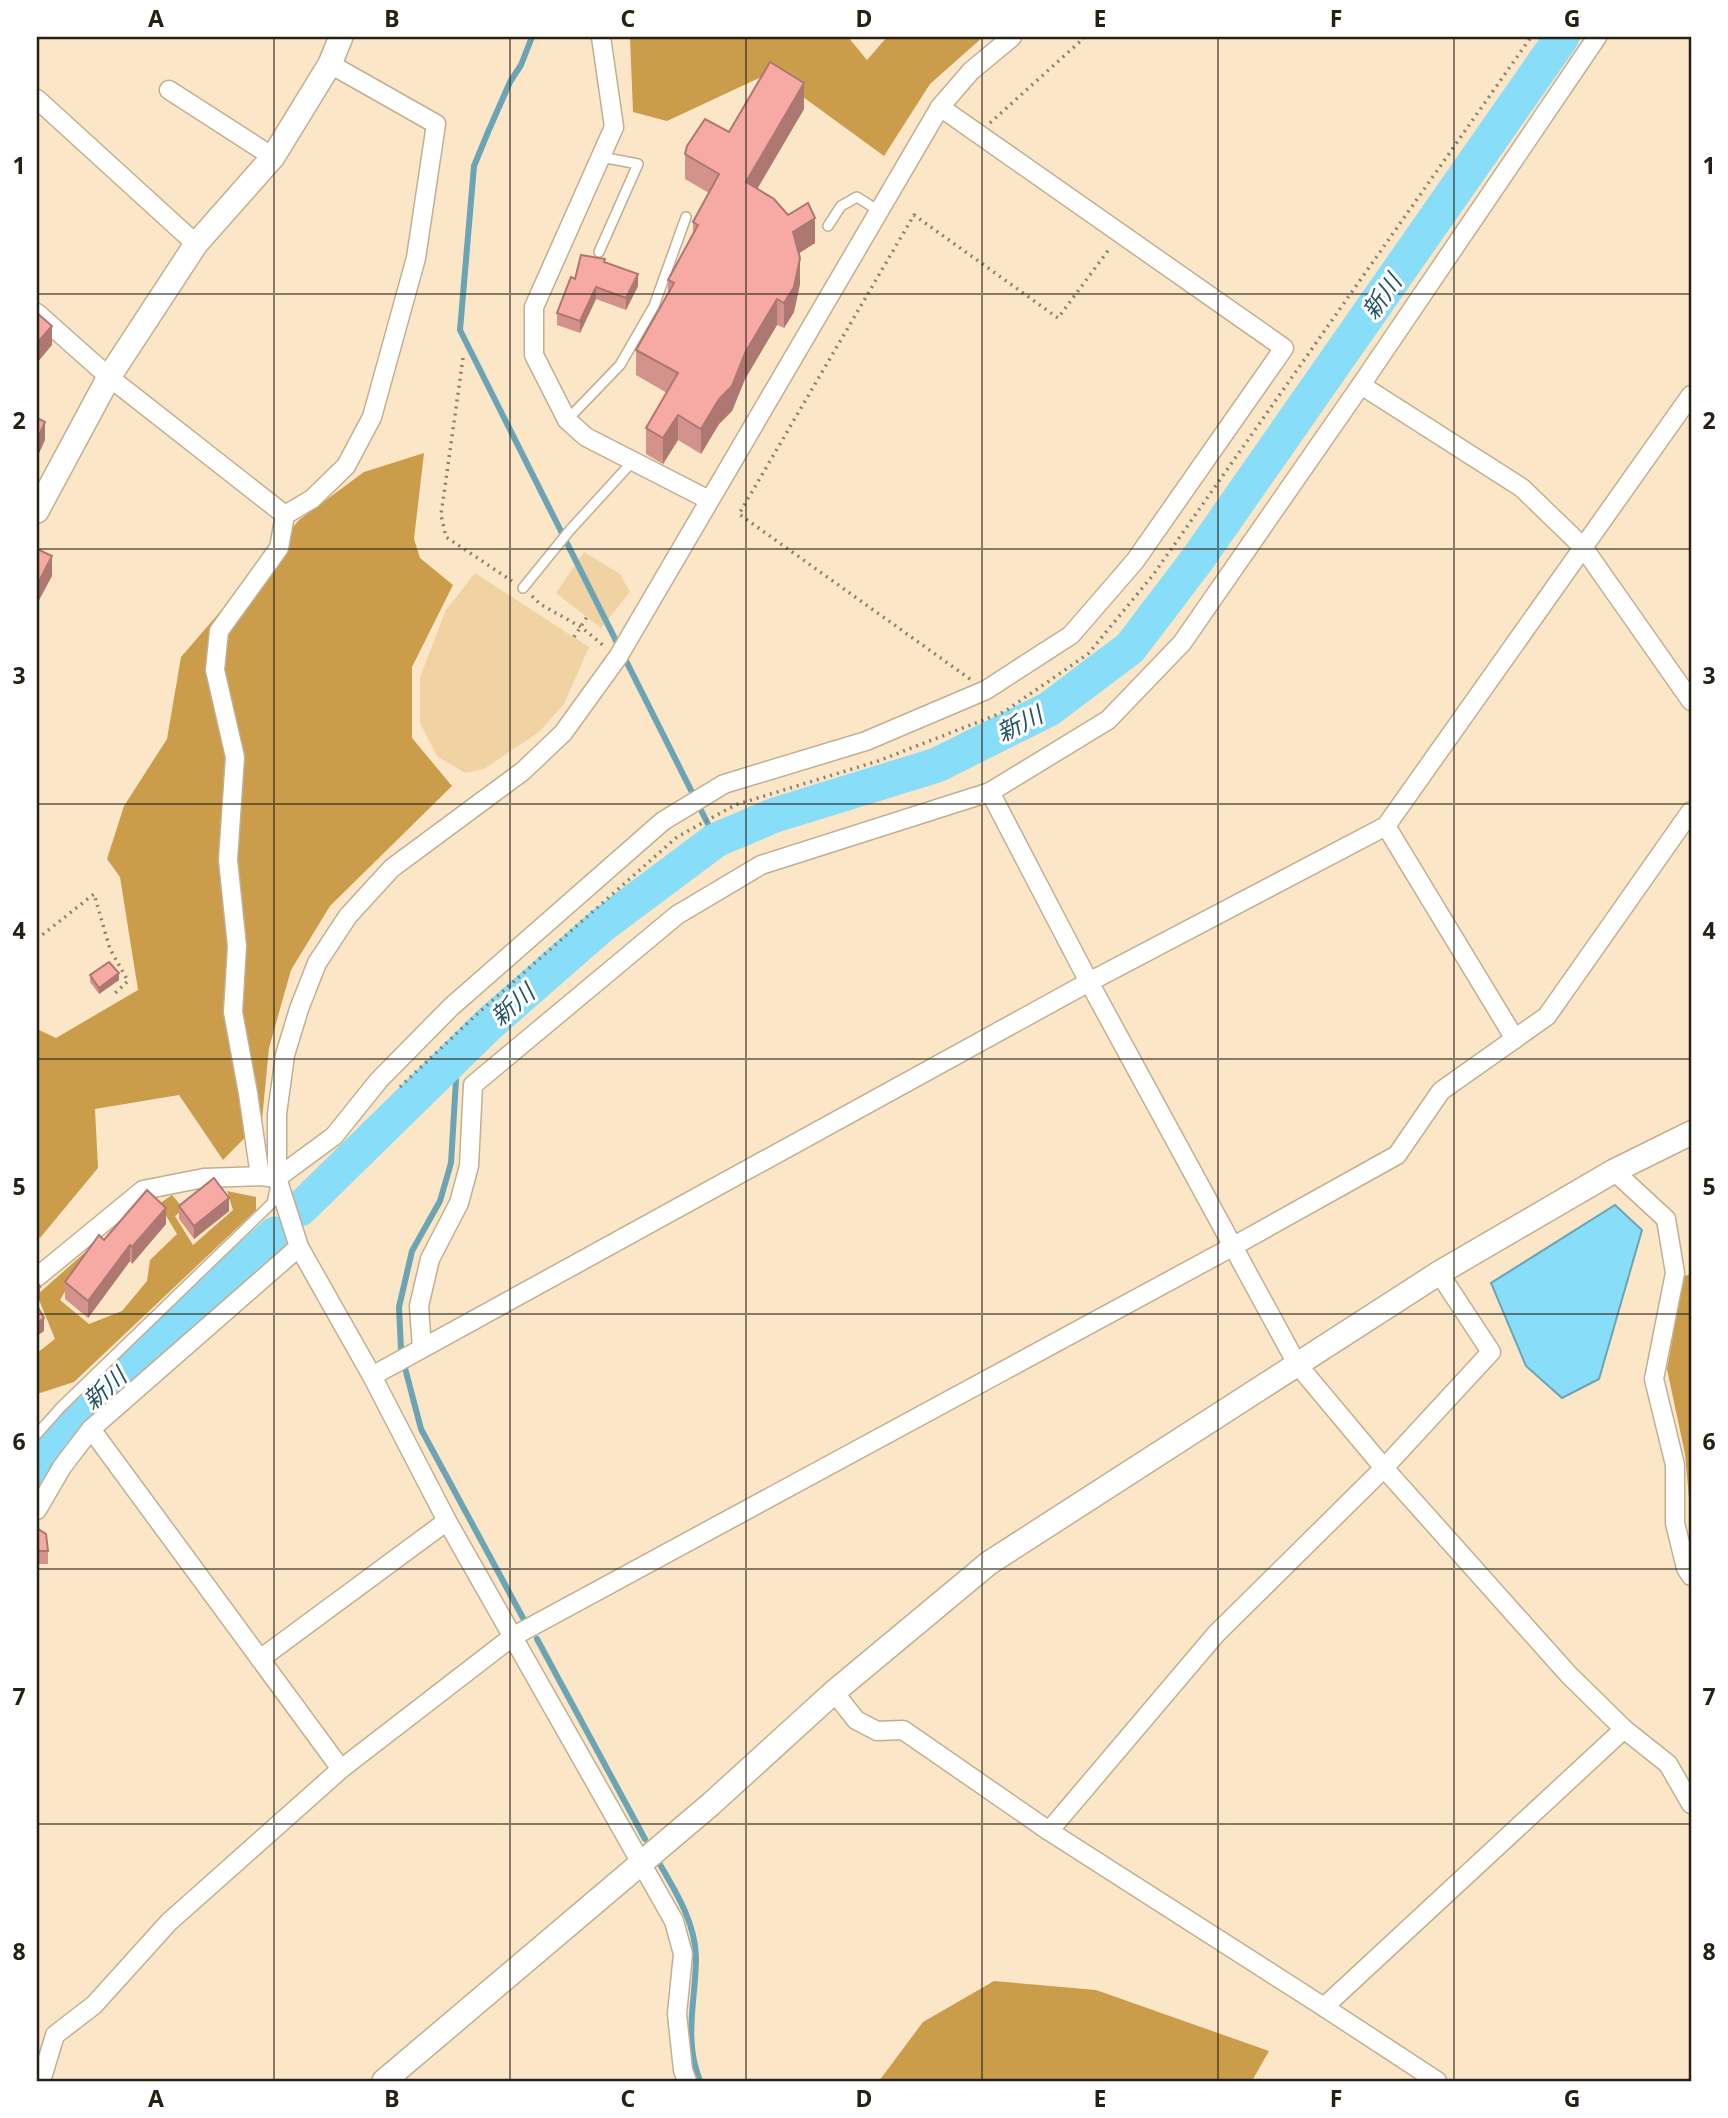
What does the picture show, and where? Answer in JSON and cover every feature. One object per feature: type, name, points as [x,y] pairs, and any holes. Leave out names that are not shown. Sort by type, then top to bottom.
[{"type":"street","points":[[37,511],[109,377],[196,244],[273,157],[330,64],[341,37]]},
{"type":"street","points":[[601,37],[614,127],[534,307],[534,355],[567,419],[586,437],[709,500]]},
{"type":"street","points":[[268,1177],[285,1055],[317,963],[348,916],[392,868],[523,771],[563,733],[618,657],[940,107],[971,71],[1012,37]]},
{"type":"street","points":[[422,1348],[419,1306],[430,1259],[459,1203],[469,1166],[473,1085],[677,915],[761,865],[990,792],[1108,720],[1182,643],[1597,37]]},
{"type":"street","points":[[330,64],[436,124],[416,258],[372,417],[346,466],[312,499],[285,515],[279,548],[219,631],[215,670],[235,757],[228,860],[237,946],[233,1012],[248,1093],[268,1177],[299,1247],[372,1376],[447,1521],[674,1921],[683,1954],[677,2014],[683,2070],[687,2081]]},
{"type":"street","points":[[169,90],[273,157]]},
{"type":"street","points":[[37,99],[196,244]]},
{"type":"street","points":[[37,1277],[143,1190],[204,1178],[268,1177],[334,1136],[379,1080],[451,1007],[663,821],[724,784],[866,741],[986,690],[1071,635],[1135,561],[1284,348],[940,107]]},
{"type":"street","points":[[37,313],[109,377],[285,515]]},
{"type":"street","points":[[1361,385],[1522,488],[1583,547],[1691,701]]},
{"type":"street","points":[[372,1376],[1089,982],[1386,826],[1691,395]]},
{"type":"street","points":[[990,792],[1089,982],[1297,1364],[1384,1468],[1569,1675],[1624,1729],[1668,1764],[1691,1804]]},
{"type":"street","points":[[41,2081],[55,2035],[94,2005],[169,1922],[341,1769],[512,1637],[1232,1247],[1397,1154],[1441,1091],[1547,1016],[1691,811]]},
{"type":"street","points":[[1386,826],[1515,1039]]},
{"type":"street","points":[[384,2081],[711,1804],[834,1692],[989,1563],[1439,1273],[1614,1171],[1691,1133]]},
{"type":"street","points":[[1614,1171],[1667,1219],[1675,1273],[1654,1379],[1675,1465],[1675,1522],[1686,1568],[1691,1576]]},
{"type":"street","points":[[37,1510],[62,1467],[91,1430],[299,1247]]},
{"type":"street","points":[[1049,1831],[1216,1634],[1384,1468],[1491,1352],[1439,1273]]},
{"type":"street","points":[[91,1430],[341,1769]]},
{"type":"street","points":[[260,1658],[447,1521]]},
{"type":"street","points":[[834,1692],[856,1720],[877,1731],[903,1730],[1049,1831],[1437,2081]]},
{"type":"street","points":[[1324,2007],[1624,1729]]},
{"type":"lane","points":[[599,252],[638,164],[601,157]]},
{"type":"lane","points":[[828,226],[841,206],[857,197],[879,211]]},
{"type":"lane","points":[[567,419],[620,365],[654,306],[686,217]]},
{"type":"lane","points":[[523,588],[570,530],[633,461]]},
{"type":"lane","points":[[37,1434],[61,1406],[272,1203],[268,1177]]},
{"type":"path","points":[[978,134],[1085,37]]},
{"type":"path","points":[[392,1095],[476,1015],[677,837],[735,805],[878,761],[1004,712],[1088,654],[1153,575],[1531,37]]},
{"type":"path","points":[[986,690],[739,514],[914,215],[1058,318],[1121,233]]},
{"type":"path","points":[[463,358],[441,515],[446,537],[523,588],[540,604],[582,627],[618,657]]},
{"type":"path","points":[[575,638],[587,617]]},
{"type":"path","points":[[37,939],[93,894],[110,949],[128,981],[112,996]]},
{"type":"shaded area","points":[[630,37],[848,37],[867,60],[887,37],[983,37],[930,84],[884,156],[770,73],[667,121],[633,112]]},
{"type":"shaded area","points":[[424,453],[414,539],[420,558],[453,585],[412,667],[412,738],[452,786],[330,906],[291,970],[269,1048],[262,1120],[223,1160],[179,1095],[95,1109],[98,1168],[40,1238],[37,1234],[37,1029],[56,1038],[138,990],[120,877],[107,859],[124,806],[167,739],[181,657],[299,520],[364,472]]},
{"type":"shaded area","points":[[584,552],[620,574],[630,592],[601,628],[556,593]]},
{"type":"shaded area","points":[[475,573],[589,647],[564,704],[539,732],[484,769],[465,773],[437,756],[420,723],[420,677],[446,610]]},
{"type":"shaded area","points":[[227,1191],[256,1197],[256,1210],[74,1382],[37,1394],[37,1353],[55,1339],[37,1295],[91,1247],[60,1300],[89,1324],[122,1311],[147,1281],[150,1260],[177,1234],[159,1204],[172,1195],[184,1209],[175,1216],[193,1245],[233,1210]]},
{"type":"shaded area","points":[[1691,1274],[1691,1520],[1685,1454],[1667,1369],[1684,1276]]},
{"type":"shaded area","points":[[994,1981],[1096,1990],[1269,2051],[1252,2081],[879,2081],[923,2022]]},
{"type":"water","points":[[1615,1205],[1642,1230],[1599,1379],[1562,1398],[1526,1366],[1491,1283]]},
{"type":"building","points":[[770,62],[804,83],[746,182],[774,199],[788,215],[808,203],[815,218],[793,232],[800,258],[794,287],[784,303],[777,299],[745,353],[732,386],[719,399],[701,429],[678,415],[663,438],[646,428],[678,373],[636,350],[674,283],[668,280],[698,225],[693,222],[719,174],[685,154],[687,146],[705,119],[729,132]]},
{"type":"building","points":[[581,255],[605,259],[604,262],[638,274],[626,298],[596,287],[580,321],[557,313],[571,277],[575,279]]},
{"type":"building","points":[[37,313],[52,326],[37,343]]},
{"type":"building","points":[[37,418],[45,422],[37,440]]},
{"type":"building","points":[[37,549],[52,556],[37,585]]},
{"type":"building","points":[[109,962],[119,973],[99,988],[90,975]]},
{"type":"building","points":[[214,1178],[229,1198],[194,1226],[179,1206]]},
{"type":"building","points":[[147,1190],[166,1208],[132,1247],[130,1245],[88,1301],[65,1282],[99,1235],[104,1240]]},
{"type":"building","points":[[37,1306],[44,1318],[37,1323]]},
{"type":"building","points":[[37,1528],[46,1534],[48,1551],[37,1551]]},
{"type":"waterway","points":[[532,37],[474,166],[460,330],[716,840]]},
{"type":"waterway","name":"新川","points":[[300,1209],[489,1024],[601,926],[716,840],[775,815],[937,765],[1049,709],[1130,648],[1197,560],[1562,37]]},
{"type":"waterway","points":[[401,1350],[399,1307],[412,1251],[440,1201],[451,1163],[456,1080],[452,1058]]},
{"type":"waterway","name":"新川","points":[[37,1468],[77,1413],[275,1234]]},
{"type":"waterway","points":[[405,1368],[421,1429],[523,1618]]},
{"type":"waterway","points":[[537,1639],[645,1839]]},
{"type":"waterway","points":[[658,1861],[683,1907],[695,1944],[691,2034],[700,2081]]}]
